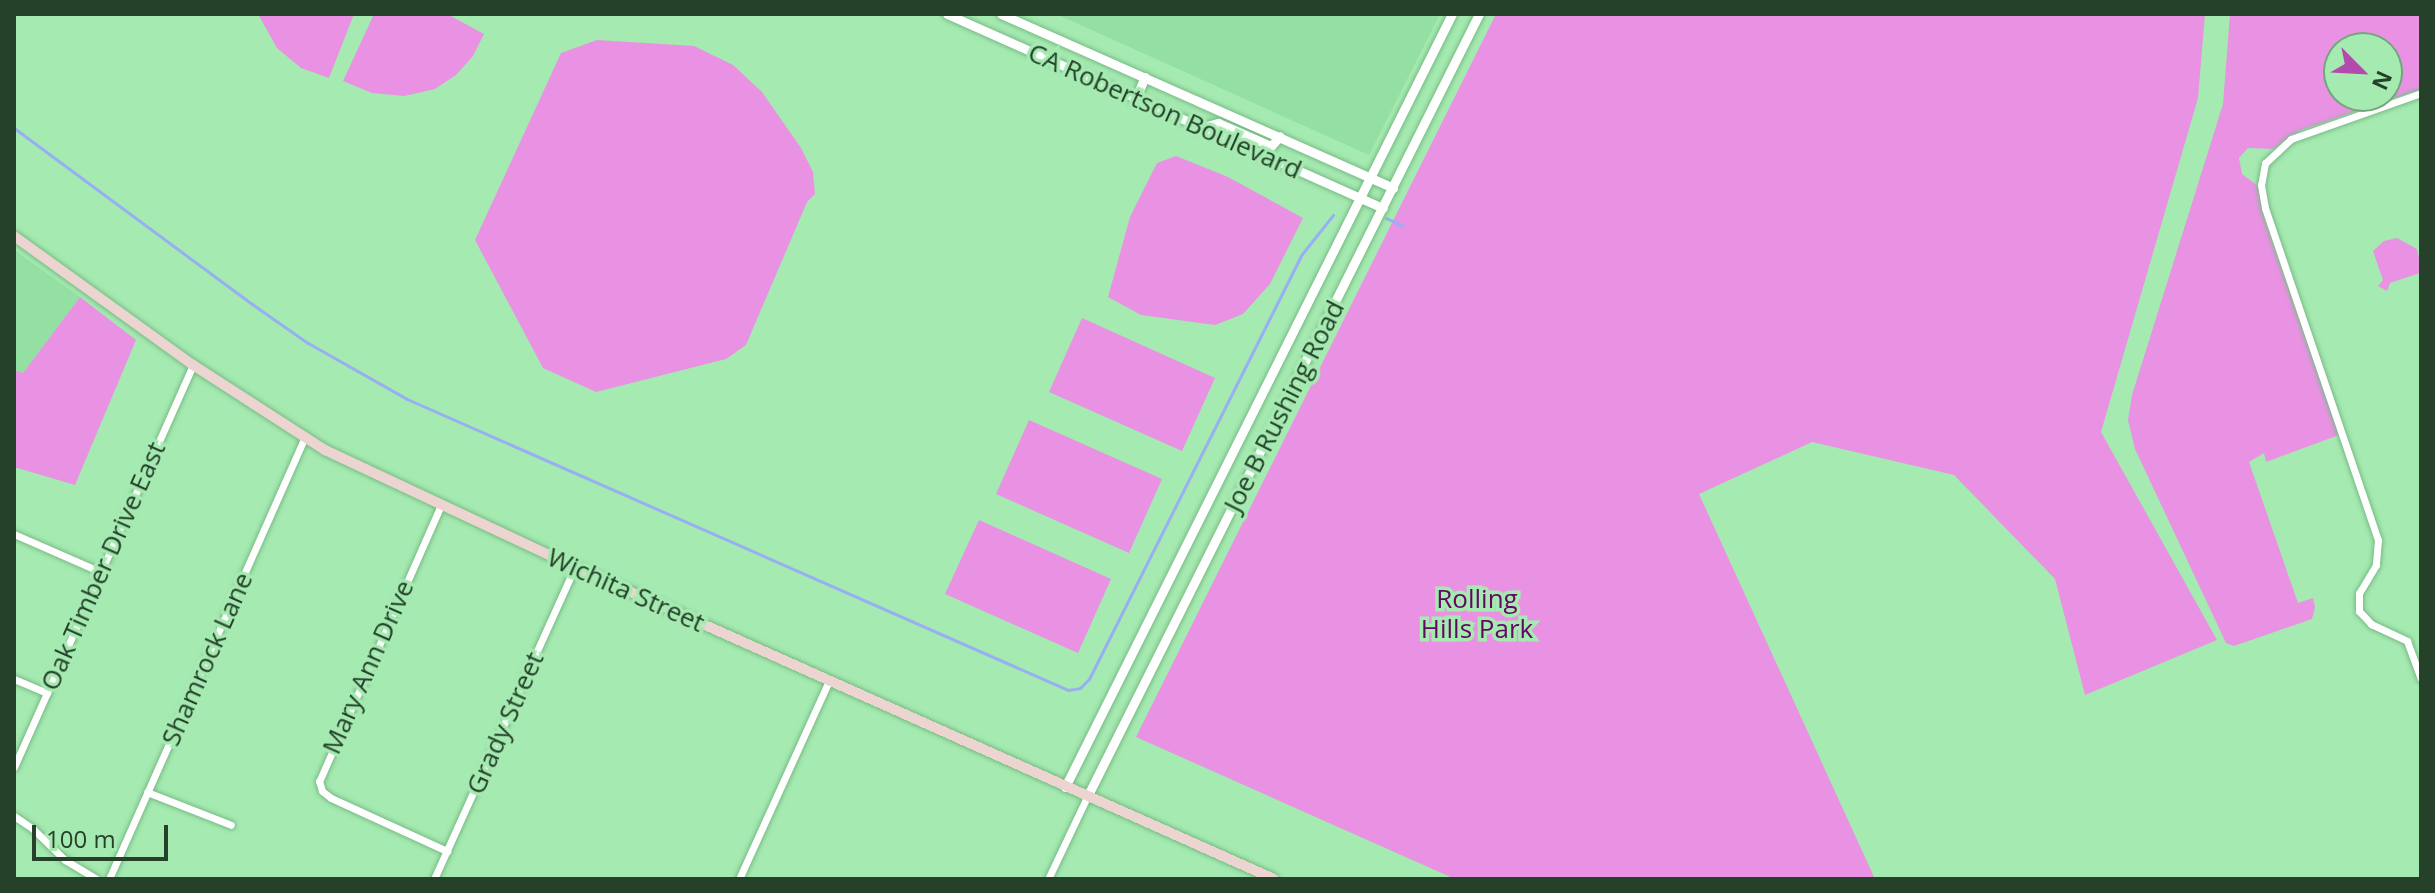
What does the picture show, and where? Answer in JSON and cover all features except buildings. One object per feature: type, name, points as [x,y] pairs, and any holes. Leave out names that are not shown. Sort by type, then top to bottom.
[{"type":"main road","name":"Wichita Street","points":[[14,236],[193,365],[304,438],[575,567],[1261,876],[1274,879]]},
{"type":"street","name":"CA Robertson Boulevard","points":[[947,14],[1383,208]]},
{"type":"street","name":"CA Robertson Boulevard","points":[[1001,14],[1393,188]]},
{"type":"street","name":"Joe B Rushing Road","points":[[1065,787],[1452,14]]},
{"type":"street","name":"Joe B Rushing Road","points":[[1087,797],[1479,14]]},
{"type":"street","points":[[1016,45],[1025,25]]},
{"type":"street","points":[[1135,100],[1145,77]]},
{"type":"street","points":[[2421,93],[2291,139],[2265,163],[2261,185],[2265,208],[2378,540],[2376,565],[2359,593],[2359,611],[2371,624],[2407,641],[2421,679]]},
{"type":"street","points":[[1199,128],[1218,123],[1271,146],[1280,136]]},
{"type":"street","name":"Oak Timber Drive East","points":[[14,767],[193,365]]},
{"type":"street","name":"Shamrock Lane","points":[[109,879],[304,438]]},
{"type":"street","name":"Mary Ann Drive","points":[[441,505],[319,781],[322,791],[331,798],[447,851]]},
{"type":"street","points":[[14,534],[101,572]]},
{"type":"street","name":"Grady Street","points":[[434,879],[575,567]]},
{"type":"street","points":[[14,679],[47,693]]},
{"type":"street","points":[[739,879],[829,681]]},
{"type":"street","points":[[147,792],[231,825]]},
{"type":"street","points":[[1048,879],[1087,797]]},
{"type":"street","points":[[14,816],[33,829],[65,860],[97,879]]},
{"type":"shaded area","points":[[1056,14],[1440,14],[1369,155]]},
{"type":"shaded area","points":[[14,250],[80,297],[23,373],[14,370]]},
{"type":"green space","points":[[258,14],[354,14],[329,78],[301,68],[277,48]]},
{"type":"green space","points":[[374,14],[447,14],[484,34],[473,56],[456,75],[435,89],[404,96],[372,93],[343,81]]},
{"type":"green space","name":"Rolling Hills Park","points":[[1496,14],[2205,14],[2198,98],[2101,432],[2217,640],[2085,695],[2055,579],[1954,475],[1812,442],[1699,494],[1875,879],[1455,879],[1136,737]]},
{"type":"green space","points":[[2230,14],[2421,14],[2421,89],[2403,95],[2403,32],[2323,32],[2323,112],[2354,112],[2301,130],[2273,149],[2248,148],[2239,158],[2242,174],[2258,186],[2266,223],[2339,435],[2266,462],[2264,453],[2249,462],[2298,603],[2313,598],[2315,607],[2312,619],[2234,646],[2226,643],[2135,449],[2128,420],[2132,395],[2223,104]]},
{"type":"green space","points":[[597,40],[694,46],[733,65],[762,92],[801,148],[813,172],[815,194],[807,202],[746,345],[726,359],[596,392],[543,368],[475,240],[561,53]]},
{"type":"green space","points":[[1176,156],[1228,177],[1303,218],[1270,284],[1243,314],[1215,325],[1141,315],[1108,297],[1130,217],[1157,163]]},
{"type":"green space","points":[[2397,238],[2417,249],[2421,268],[2420,273],[2390,283],[2387,291],[2378,286],[2383,280],[2373,251],[2384,241]]},
{"type":"green space","points":[[80,297],[136,340],[75,485],[14,467],[14,370],[23,373]]},
{"type":"green space","points":[[1082,318],[1215,378],[1182,451],[1049,392]]},
{"type":"green space","points":[[1029,420],[1162,479],[1129,553],[996,494]]},
{"type":"green space","points":[[979,520],[1111,579],[1078,653],[945,594]]},
{"type":"waterway","points":[[14,128],[308,343],[407,399],[1068,690],[1080,688],[1089,679],[1302,254],[1333,215]]},
{"type":"waterway","points":[[1386,218],[1401,225]]}]
